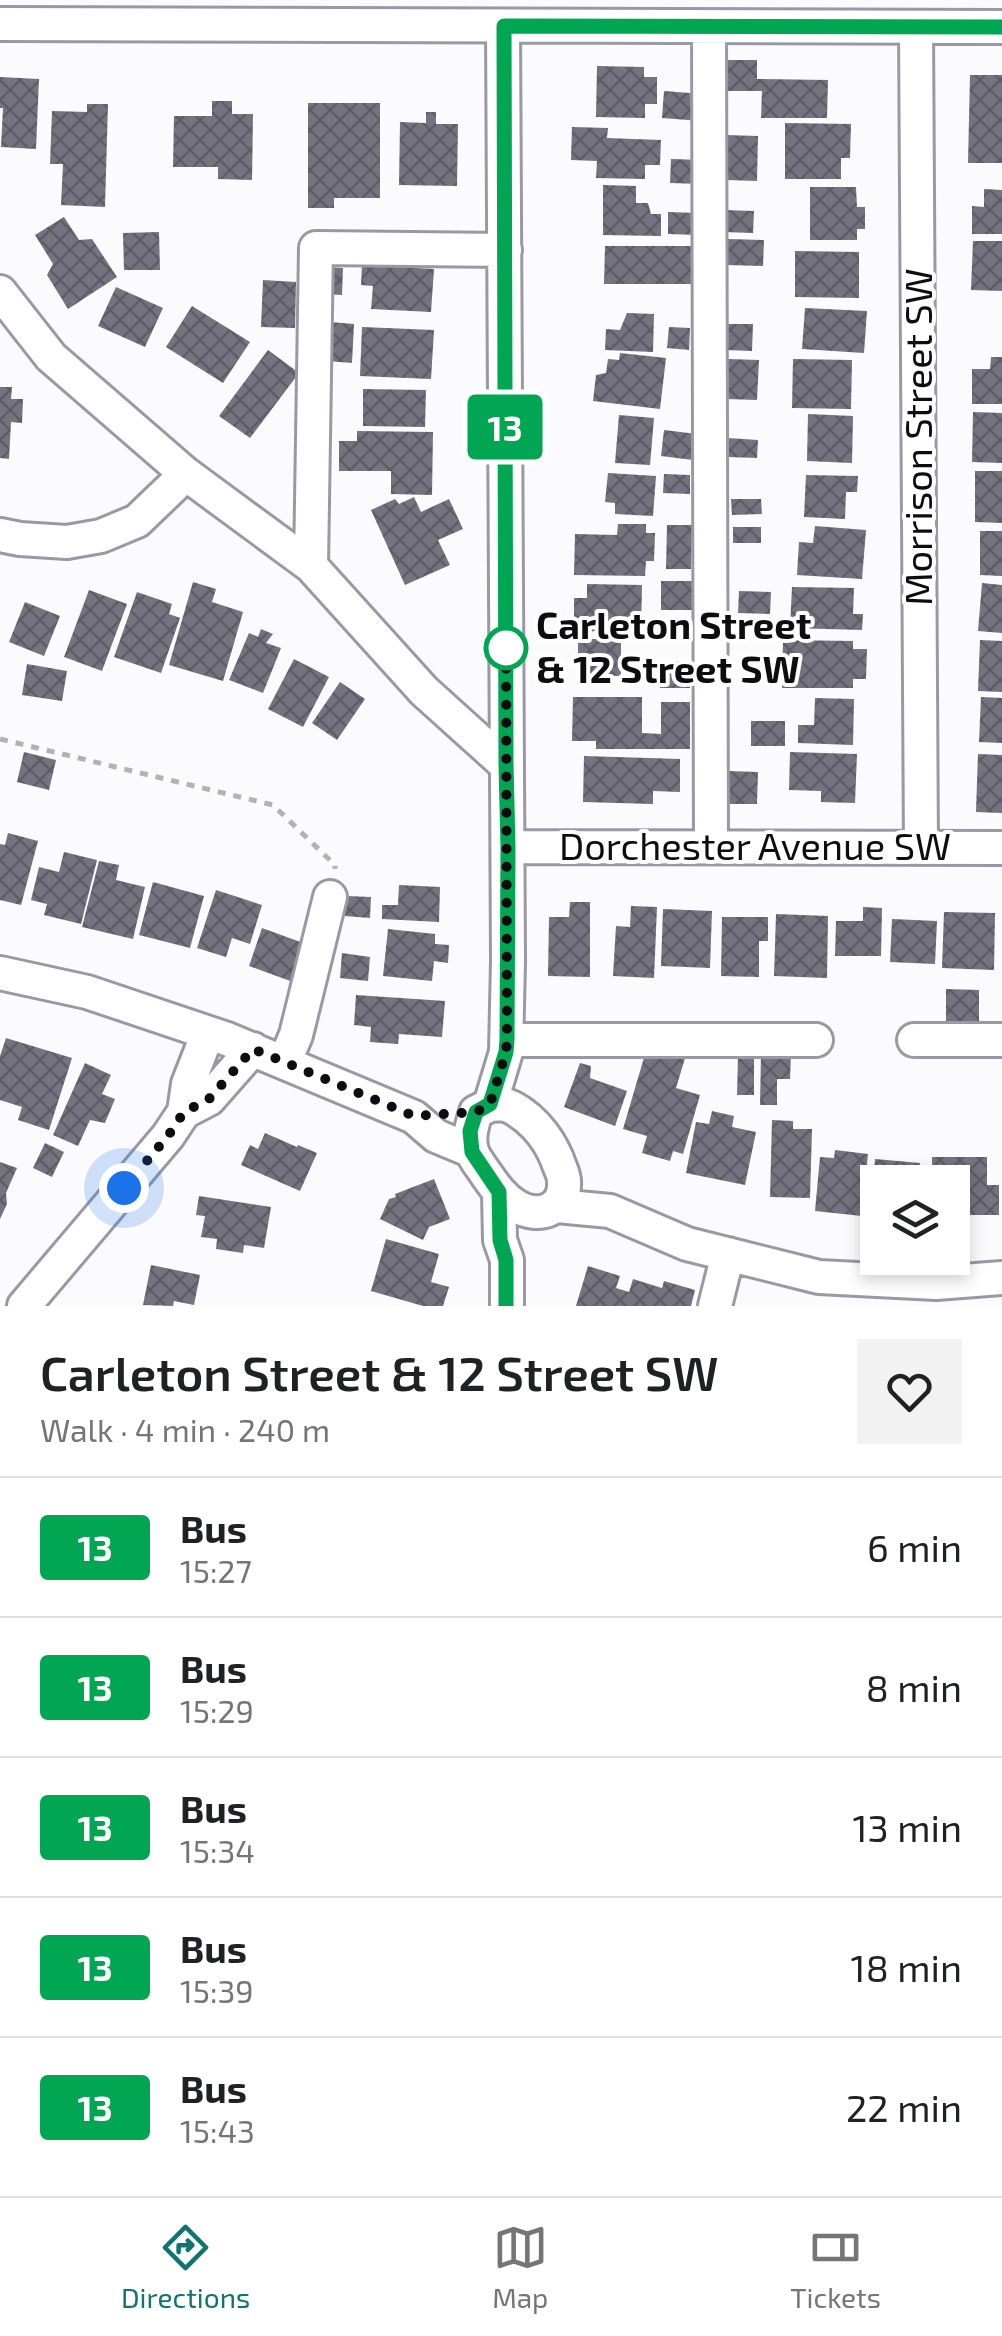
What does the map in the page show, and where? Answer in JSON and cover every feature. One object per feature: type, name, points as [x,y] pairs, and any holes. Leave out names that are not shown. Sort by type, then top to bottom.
[{"type":"street","points":[[0,24],[435,12],[504,26],[1002,27]]},
{"type":"street","points":[[504,26],[507,1046],[495,1109],[470,1131],[472,1152],[499,1192],[517,1207],[553,1200],[610,1211],[686,1244],[819,1277],[930,1294],[1002,1278]]},
{"type":"street","points":[[709,27],[711,847]]},
{"type":"street","name":"Morrison Street SW","points":[[916,27],[921,848]]},
{"type":"street","points":[[310,566],[316,248],[505,250]]},
{"type":"street","points":[[0,292],[51,357],[186,474],[310,566],[424,691],[506,764]]},
{"type":"street","points":[[0,534],[67,542],[101,536],[137,521],[186,474]]},
{"type":"street","name":"Dorchester Avenue SW","points":[[508,847],[1002,848]]},
{"type":"street","points":[[284,1062],[296,1035],[330,896]]},
{"type":"street","points":[[0,973],[86,992],[253,1049],[414,1116],[436,1136],[472,1152]]},
{"type":"street","points":[[24,1306],[168,1136],[184,1112],[188,1084],[208,1033]]},
{"type":"street","points":[[507,1046],[816,1040]]},
{"type":"street","points":[[914,1040],[1002,1040]]},
{"type":"street","points":[[184,1112],[209,1099],[253,1049]]},
{"type":"street","points":[[414,1116],[495,1109],[537,1126],[553,1150],[553,1200],[506,1260]]},
{"type":"street","points":[[499,1192],[506,1306]]},
{"type":"street","points":[[716,1306],[728,1254]]},
{"type":"path","points":[[0,739],[273,805],[336,865],[330,896]]},
{"type":"building","points":[[728,60],[757,60],[757,79],[828,80],[827,118],[761,118],[762,91],[728,91]]},
{"type":"building","points":[[597,66],[644,67],[644,77],[657,77],[657,104],[645,104],[645,118],[596,117]]},
{"type":"building","points":[[970,75],[1002,75],[1002,163],[968,163]]},
{"type":"building","points":[[0,77],[39,79],[36,149],[1,147]]},
{"type":"building","points":[[664,91],[703,94],[701,121],[662,118]]},
{"type":"building","points":[[212,101],[232,101],[232,114],[253,114],[252,180],[218,179],[218,167],[173,167],[174,116],[212,116]]},
{"type":"building","points":[[308,103],[380,103],[380,198],[334,198],[334,208],[308,208]]},
{"type":"building","points":[[87,104],[108,104],[105,207],[61,205],[63,164],[50,164],[52,111],[87,112]]},
{"type":"building","points":[[426,112],[436,112],[436,124],[458,124],[457,186],[399,185],[400,122],[426,123]]},
{"type":"building","points":[[785,123],[851,124],[850,158],[841,158],[841,179],[785,179]]},
{"type":"building","points":[[572,127],[608,128],[607,138],[661,140],[660,165],[645,165],[645,179],[596,178],[597,161],[571,160]]},
{"type":"building","points":[[726,135],[758,136],[757,181],[725,180]]},
{"type":"building","points":[[671,159],[702,160],[701,184],[670,183]]},
{"type":"building","points":[[603,185],[636,186],[636,203],[648,203],[651,214],[661,214],[661,236],[603,235]]},
{"type":"building","points":[[810,187],[856,187],[857,207],[865,207],[865,229],[857,229],[857,240],[810,240]]},
{"type":"building","points":[[984,189],[1002,190],[1002,234],[972,234],[972,206],[984,207]]},
{"type":"building","points":[[724,210],[754,211],[753,233],[723,232]]},
{"type":"building","points":[[668,212],[698,213],[698,235],[668,234]]},
{"type":"building","points":[[64,217],[79,240],[92,239],[117,277],[68,309],[47,275],[53,264],[35,235]]},
{"type":"building","points":[[159,232],[160,270],[124,270],[123,233]]},
{"type":"building","points":[[728,239],[764,240],[763,266],[727,265]]},
{"type":"building","points":[[973,241],[1002,241],[1002,291],[971,290]]},
{"type":"building","points":[[605,246],[691,246],[691,284],[604,284]]},
{"type":"building","points":[[795,251],[859,252],[859,298],[795,297]]},
{"type":"building","points":[[362,265],[434,269],[431,312],[371,309],[373,286],[361,285]]},
{"type":"building","points":[[326,267],[343,268],[342,295],[325,294]]},
{"type":"building","points":[[263,280],[296,282],[295,328],[261,327]]},
{"type":"building","points":[[116,287],[163,308],[145,347],[98,326]]},
{"type":"building","points":[[192,306],[250,342],[223,383],[166,347]]},
{"type":"building","points":[[805,308],[867,311],[864,353],[802,349]]},
{"type":"building","points":[[627,313],[654,314],[653,352],[605,350],[606,329],[620,330]]},
{"type":"building","points":[[330,322],[354,324],[352,363],[327,361]]},
{"type":"building","points":[[727,324],[753,324],[752,351],[726,350]]},
{"type":"building","points":[[362,327],[434,330],[431,379],[360,376]]},
{"type":"building","points":[[669,327],[690,328],[689,350],[667,348]]},
{"type":"building","points":[[268,350],[299,373],[250,438],[219,416]]},
{"type":"building","points":[[620,353],[666,358],[660,409],[593,401],[596,375],[606,373],[608,359],[619,360]]},
{"type":"building","points":[[991,357],[1002,357],[1002,404],[972,404],[972,369],[990,369]]},
{"type":"building","points":[[728,359],[759,360],[757,400],[726,399]]},
{"type":"building","points":[[793,359],[852,360],[851,409],[792,408]]},
{"type":"building","points":[[0,387],[12,387],[11,399],[23,399],[22,423],[11,422],[9,459],[0,458]]},
{"type":"building","points":[[363,389],[426,390],[425,427],[363,426]]},
{"type":"building","points":[[973,412],[1002,413],[1002,463],[972,462]]},
{"type":"building","points":[[808,414],[853,416],[852,463],[807,461]]},
{"type":"building","points":[[619,415],[654,418],[650,465],[615,463]]},
{"type":"building","points":[[664,430],[697,434],[693,460],[661,456]]},
{"type":"building","points":[[357,431],[433,432],[432,495],[391,494],[391,471],[339,471],[339,441],[357,441]]},
{"type":"building","points":[[728,438],[758,440],[757,458],[728,457]]},
{"type":"building","points":[[975,471],[1002,471],[1002,523],[975,522]]},
{"type":"building","points":[[608,473],[656,476],[653,516],[615,514],[615,503],[605,502]]},
{"type":"building","points":[[664,474],[690,475],[690,494],[663,493]]},
{"type":"building","points":[[806,475],[858,476],[857,492],[846,492],[845,519],[804,517]]},
{"type":"building","points":[[414,497],[421,512],[449,499],[463,529],[438,540],[450,565],[405,585],[371,510],[395,499],[399,504]]},
{"type":"building","points":[[731,499],[761,499],[762,514],[732,515]]},
{"type":"building","points":[[618,524],[646,524],[646,533],[655,533],[654,561],[646,561],[645,576],[574,575],[575,534],[617,535]]},
{"type":"building","points":[[667,525],[692,525],[691,569],[666,569]]},
{"type":"building","points":[[815,526],[866,530],[862,579],[797,575],[799,542],[813,543]]},
{"type":"building","points":[[733,527],[761,527],[761,543],[733,543]]},
{"type":"building","points":[[980,531],[1002,531],[1002,576],[980,575]]},
{"type":"building","points":[[661,581],[694,581],[694,610],[661,610]]},
{"type":"building","points":[[193,582],[216,589],[212,602],[243,612],[223,681],[169,665]]},
{"type":"building","points":[[982,583],[1002,585],[1002,633],[978,631]]},
{"type":"building","points":[[587,584],[642,585],[641,632],[574,631],[574,598],[587,598]]},
{"type":"building","points":[[792,587],[854,588],[853,614],[863,614],[862,630],[790,628]]},
{"type":"building","points":[[89,590],[127,604],[102,671],[64,657]]},
{"type":"building","points":[[739,591],[771,592],[770,614],[738,613]]},
{"type":"building","points":[[137,592],[172,604],[169,614],[180,618],[161,673],[114,657]]},
{"type":"building","points":[[25,602],[60,616],[44,656],[9,642]]},
{"type":"building","points":[[261,629],[273,634],[266,643],[281,648],[263,693],[229,680],[249,633],[258,637]]},
{"type":"building","points":[[578,639],[621,639],[621,676],[578,675]]},
{"type":"building","points":[[783,640],[853,641],[853,649],[867,649],[866,679],[853,679],[853,688],[782,688]]},
{"type":"building","points":[[980,640],[1002,641],[1002,692],[978,691]]},
{"type":"building","points":[[294,659],[329,677],[303,727],[268,709]]},
{"type":"building","points":[[660,661],[690,661],[690,688],[660,688]]},
{"type":"building","points":[[27,664],[67,671],[62,701],[22,695]]},
{"type":"building","points":[[340,682],[365,699],[337,740],[312,723]]},
{"type":"building","points":[[573,697],[642,697],[642,733],[661,734],[661,702],[690,702],[690,749],[596,749],[596,741],[572,741]]},
{"type":"building","points":[[981,697],[1002,698],[1002,743],[979,742]]},
{"type":"building","points":[[815,698],[854,699],[853,745],[798,743],[798,725],[814,725]]},
{"type":"building","points":[[751,721],[785,721],[785,746],[751,746]]},
{"type":"building","points":[[24,752],[56,760],[49,790],[17,782]]},
{"type":"building","points":[[790,752],[857,754],[855,803],[821,802],[821,791],[789,790]]},
{"type":"building","points":[[978,754],[1002,755],[1002,813],[976,812]]},
{"type":"building","points":[[584,756],[680,759],[680,792],[653,791],[653,804],[583,802]]},
{"type":"building","points":[[728,771],[758,772],[757,804],[727,804]]},
{"type":"building","points":[[8,833],[38,841],[21,905],[0,900],[0,844],[5,845]]},
{"type":"building","points":[[64,852],[97,860],[81,924],[44,915],[47,904],[31,900],[39,867],[59,872]]},
{"type":"building","points":[[99,861],[119,865],[116,880],[145,887],[133,939],[82,927]]},
{"type":"building","points":[[153,882],[204,896],[190,948],[139,935]]},
{"type":"building","points":[[399,885],[440,887],[439,922],[382,919],[382,905],[398,905]]},
{"type":"building","points":[[216,890],[262,905],[250,944],[232,938],[226,957],[197,948]]},
{"type":"building","points":[[346,896],[371,897],[370,918],[345,916]]},
{"type":"building","points":[[570,902],[590,902],[590,977],[548,976],[549,917],[569,917]]},
{"type":"building","points":[[631,906],[657,907],[654,978],[613,976],[616,926],[630,927]]},
{"type":"building","points":[[863,907],[882,908],[881,956],[835,956],[836,921],[863,921]]},
{"type":"building","points":[[663,909],[712,911],[710,968],[661,966]]},
{"type":"building","points":[[944,912],[995,913],[994,970],[942,968]]},
{"type":"building","points":[[776,914],[828,916],[827,978],[774,976]]},
{"type":"building","points":[[722,917],[768,917],[768,941],[759,941],[759,977],[721,976]]},
{"type":"building","points":[[892,919],[937,921],[935,964],[890,962]]},
{"type":"building","points":[[262,928],[306,944],[293,982],[249,966]]},
{"type":"building","points":[[388,929],[435,934],[435,944],[449,945],[448,963],[434,961],[432,981],[383,976]]},
{"type":"building","points":[[342,953],[370,957],[368,981],[340,978]]},
{"type":"building","points":[[946,989],[979,990],[979,1022],[946,1022]]},
{"type":"building","points":[[356,995],[445,1001],[442,1037],[399,1034],[398,1044],[370,1042],[371,1027],[354,1025]]},
{"type":"building","points":[[6,1038],[72,1058],[49,1130],[18,1120],[22,1107],[0,1100],[0,1056]]},
{"type":"building","points":[[648,1044],[686,1055],[676,1088],[700,1095],[683,1154],[673,1151],[670,1161],[642,1153],[647,1136],[623,1129]]},
{"type":"building","points":[[761,1054],[791,1054],[790,1079],[777,1079],[777,1105],[760,1105]]},
{"type":"building","points":[[738,1057],[754,1057],[754,1095],[737,1095]]},
{"type":"building","points":[[85,1063],[111,1075],[102,1094],[115,1099],[105,1123],[90,1120],[78,1146],[53,1135]]},
{"type":"building","points":[[580,1063],[591,1066],[590,1078],[627,1091],[615,1126],[564,1107]]},
{"type":"building","points":[[712,1111],[734,1116],[732,1127],[756,1132],[745,1185],[686,1173],[696,1122],[709,1124]]},
{"type":"building","points":[[772,1120],[793,1121],[793,1129],[812,1129],[810,1198],[770,1197]]},
{"type":"building","points":[[265,1133],[317,1153],[300,1191],[241,1165],[250,1145],[258,1149]]},
{"type":"building","points":[[45,1143],[64,1152],[52,1177],[33,1168]]},
{"type":"building","points":[[835,1150],[868,1154],[867,1165],[860,1165],[860,1216],[815,1211],[820,1157],[834,1158]]},
{"type":"building","points":[[932,1157],[987,1157],[987,1185],[999,1185],[999,1215],[970,1215],[970,1165],[932,1165]]},
{"type":"building","points":[[875,1159],[920,1163],[920,1165],[874,1165]]},
{"type":"building","points":[[0,1162],[17,1168],[0,1219]]},
{"type":"building","points":[[434,1179],[450,1219],[429,1227],[423,1240],[380,1219],[395,1194]]},
{"type":"building","points":[[199,1196],[271,1207],[264,1248],[244,1245],[243,1253],[216,1249],[217,1239],[201,1237],[205,1216],[196,1215]]},
{"type":"building","points":[[386,1239],[439,1254],[431,1282],[449,1287],[443,1306],[423,1306],[371,1291]]},
{"type":"building","points":[[151,1265],[200,1275],[194,1305],[174,1301],[173,1306],[143,1305]]},
{"type":"building","points":[[588,1266],[620,1276],[616,1288],[629,1292],[633,1279],[662,1288],[664,1281],[695,1290],[691,1306],[576,1306]]},
{"type":"bus line","name":"13","points":[[506,1306],[499,1192],[472,1152],[470,1131],[476,1112],[490,1104],[507,1040],[504,26],[1002,27]]},
{"type":"place","name":"Carleton Street & 12 Street SW","points":[[506,648]]},
{"type":"route","points":[[124,1188],[184,1112],[209,1099],[253,1049],[414,1116],[476,1112],[490,1104],[507,1040],[506,648]]}]
